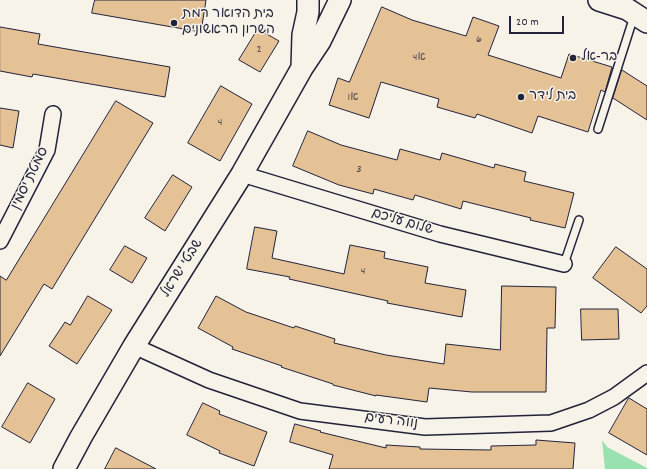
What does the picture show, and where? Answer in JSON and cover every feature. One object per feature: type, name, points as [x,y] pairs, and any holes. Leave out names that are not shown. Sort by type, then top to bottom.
[{"type":"street","points":[[298,0],[302,6],[304,17],[303,35]]},
{"type":"street","name":"שבטי ישראל","points":[[302,68],[303,35],[308,12],[308,0]]},
{"type":"street","name":"שבטי ישראל","points":[[64,469],[81,436],[134,346],[242,174],[302,68],[320,41],[340,0]]},
{"type":"street","points":[[599,0],[635,11]]},
{"type":"street","name":"סמטת יסמין","points":[[0,242],[5,223],[47,150],[53,114]]},
{"type":"street","name":"שלום עליכם","points":[[242,174],[440,234],[564,264]]},
{"type":"street","name":"נווה רעים","points":[[134,346],[209,380],[300,410],[425,426],[551,423],[590,410],[614,397],[647,373]]},
{"type":"lane","points":[[598,129],[635,11]]},
{"type":"lane","points":[[564,264],[579,220]]},
{"type":"green space","points":[[602,440],[607,447],[647,469],[605,469]]},
{"type":"building","name":"בית הדואר רמת השרון הראשונים","points":[[95,0],[206,0],[201,32],[92,13]]},
{"type":"building","points":[[382,7],[412,20],[466,36],[473,17],[499,26],[488,55],[561,78],[569,54],[612,67],[605,92],[601,90],[588,132],[538,116],[532,133],[477,114],[475,118],[437,107],[439,99],[381,82],[369,118],[329,105],[338,78],[349,82]]},
{"type":"building","points":[[0,27],[40,34],[38,44],[170,67],[165,97],[33,74],[32,77],[0,71]]},
{"type":"building","points":[[258,29],[279,41],[260,72],[239,60]]},
{"type":"building","points":[[622,70],[647,86],[647,120],[613,98]]},
{"type":"building","points":[[221,86],[252,104],[220,161],[188,143]]},
{"type":"building","points":[[116,101],[153,123],[52,289],[44,284],[0,356],[0,276],[6,280]]},
{"type":"building","points":[[0,108],[19,111],[13,148],[0,145]]},
{"type":"building","points":[[308,131],[341,145],[397,160],[400,149],[440,160],[442,153],[494,168],[495,164],[526,172],[524,181],[574,193],[565,228],[530,220],[531,218],[463,201],[461,209],[415,195],[413,200],[374,189],[373,194],[339,185],[293,166]]},
{"type":"building","points":[[173,175],[192,187],[165,231],[145,218]]},
{"type":"building","points":[[255,227],[277,231],[272,258],[344,274],[350,245],[385,252],[384,258],[428,267],[425,283],[466,290],[462,317],[387,303],[388,301],[289,279],[290,277],[247,269]]},
{"type":"building","points":[[125,246],[147,258],[132,283],[110,270]]},
{"type":"building","points":[[616,247],[647,269],[647,306],[641,313],[593,278]]},
{"type":"building","points":[[502,286],[556,287],[555,328],[547,328],[546,392],[472,392],[429,388],[427,402],[376,396],[333,385],[232,349],[233,347],[198,328],[216,296],[246,312],[294,328],[295,326],[335,339],[334,343],[386,355],[444,364],[446,344],[500,350]]},
{"type":"building","points":[[88,296],[112,310],[77,364],[49,346],[65,322],[70,325]]},
{"type":"building","points":[[581,309],[618,309],[619,339],[582,340]]},
{"type":"building","points":[[28,383],[55,399],[30,443],[2,427]]},
{"type":"building","points":[[629,398],[647,409],[647,455],[609,433]]},
{"type":"building","points":[[203,403],[220,411],[219,414],[267,432],[254,466],[219,453],[220,451],[187,435]]},
{"type":"building","points":[[295,424],[321,431],[320,432],[386,448],[386,445],[420,447],[420,449],[491,450],[491,446],[536,445],[536,440],[575,443],[573,469],[329,469],[333,455],[290,442]]},
{"type":"building","points":[[116,448],[156,469],[105,469]]},
{"type":"place","name":"בית הדואר רמת השרון הראשונים","points":[[174,23]]},
{"type":"place","name":"בר-אל","points":[[573,58]]},
{"type":"place","name":"בית לידר","points":[[521,97]]}]
